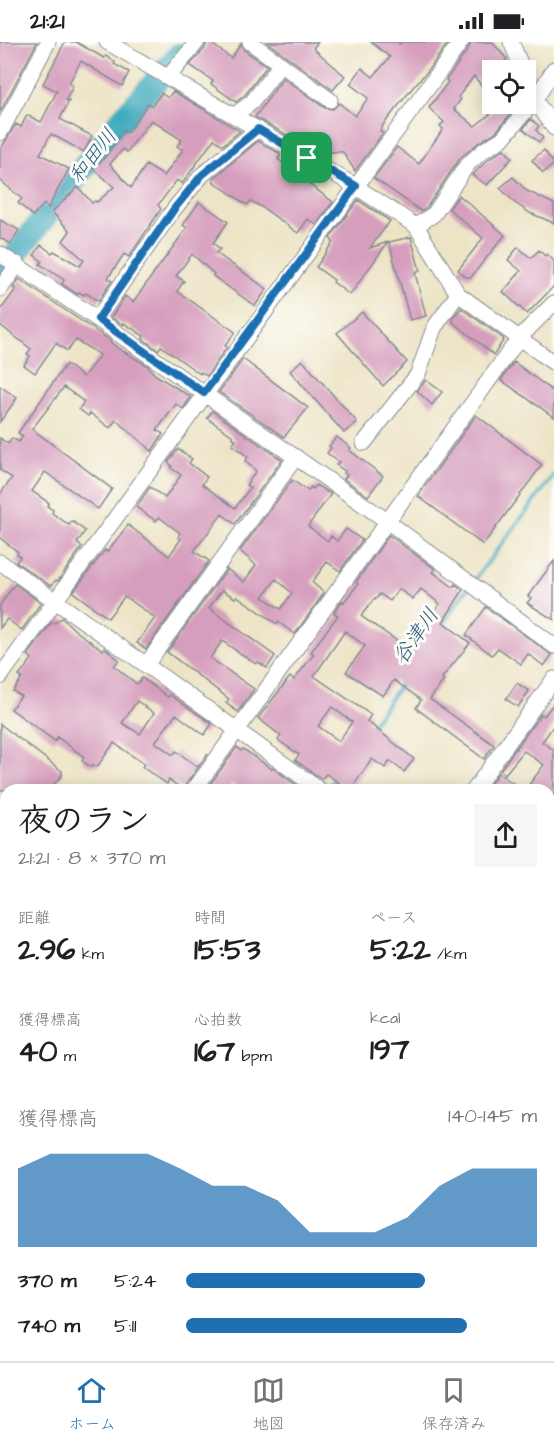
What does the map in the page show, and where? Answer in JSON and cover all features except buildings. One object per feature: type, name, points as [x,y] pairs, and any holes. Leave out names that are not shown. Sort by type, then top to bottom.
[{"type":"street","points":[[0,133],[48,42]]},
{"type":"street","points":[[107,42],[356,186],[416,226],[458,294],[554,363]]},
{"type":"street","points":[[164,73],[197,42]]},
{"type":"street","points":[[250,42],[330,100]]},
{"type":"street","points":[[0,677],[461,42]]},
{"type":"street","points":[[511,42],[519,60]]},
{"type":"street","points":[[235,115],[252,102],[281,64]]},
{"type":"street","points":[[536,98],[554,69]]},
{"type":"street","points":[[536,101],[554,128]]},
{"type":"street","points":[[416,226],[434,214],[467,165],[484,150],[502,139],[523,114]]},
{"type":"street","points":[[98,319],[174,209],[202,175],[258,129]]},
{"type":"street","points":[[0,289],[9,259],[387,521],[554,646]]},
{"type":"street","points":[[364,443],[418,374],[434,328],[458,294]]},
{"type":"street","points":[[198,784],[520,337],[554,303]]},
{"type":"street","points":[[146,665],[296,457]]},
{"type":"street","points":[[0,562],[312,784]]},
{"type":"street","points":[[478,784],[554,679]]},
{"type":"waterway","name":"和田川","points":[[0,274],[121,120],[179,55]]},
{"type":"waterway","name":"谷津川","points":[[473,582],[554,475]]},
{"type":"waterway","name":"谷津川","points":[[441,626],[468,588]]},
{"type":"waterway","name":"谷津川","points":[[369,729],[403,681]]},
{"type":"waterway","name":"谷津川","points":[[331,784],[336,777]]},
{"type":"route","points":[[258,129],[307,158],[356,186],[204,393],[98,319],[174,209],[202,175],[258,129]]}]
